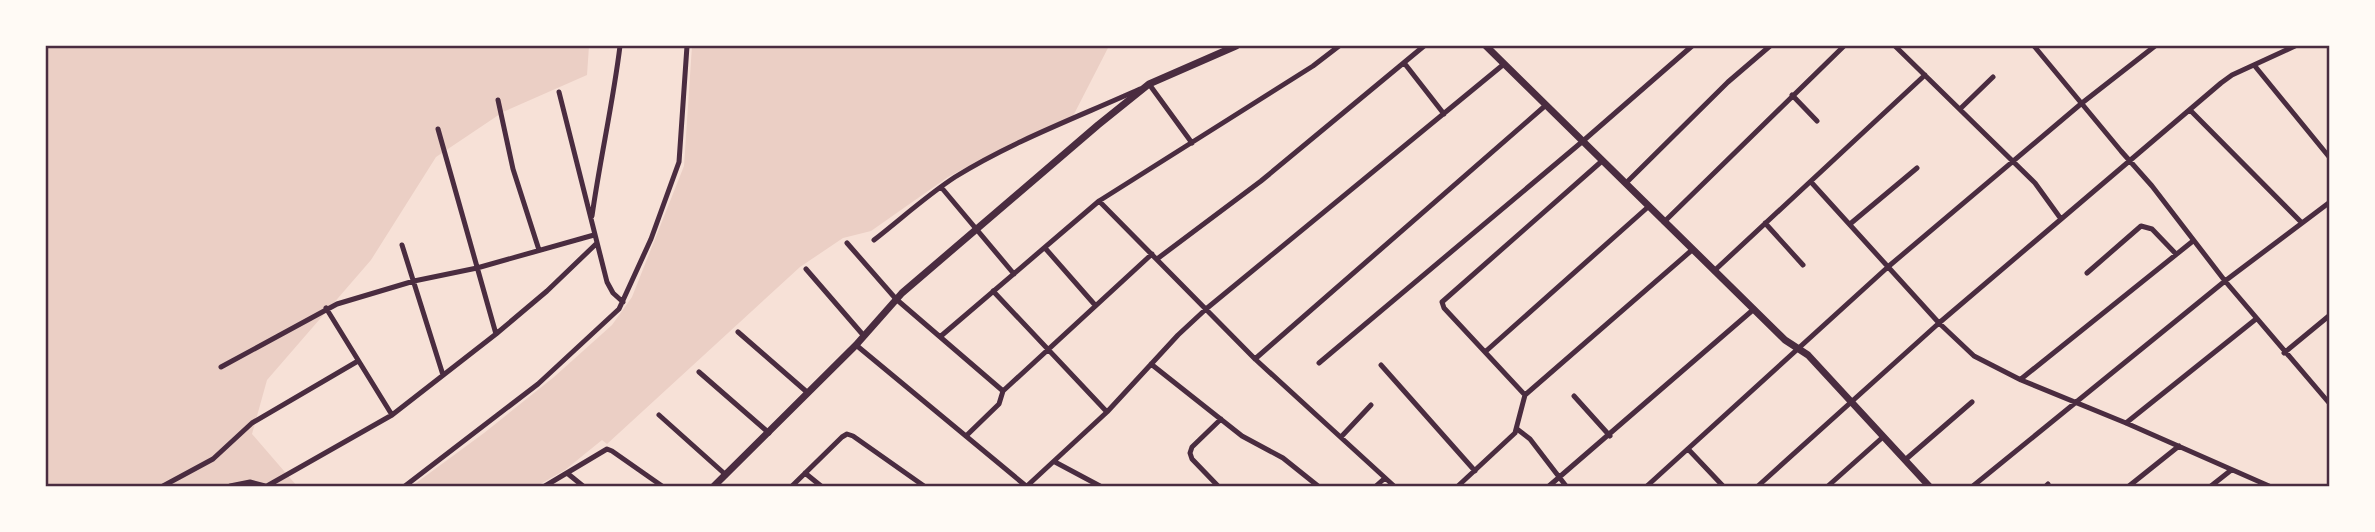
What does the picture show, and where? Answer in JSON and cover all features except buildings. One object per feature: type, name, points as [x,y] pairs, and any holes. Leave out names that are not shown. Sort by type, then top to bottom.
[{"type":"street","points":[[591,223],[620,46]]},
{"type":"street","points":[[405,486],[538,384],[608,321],[623,302],[651,239],[680,162],[687,46]]},
{"type":"street","points":[[874,240],[941,187],[1005,149],[1236,46]]},
{"type":"street","points":[[941,336],[1100,201],[1339,46]]},
{"type":"street","points":[[966,436],[999,404],[1003,391],[1096,305],[1154,256],[1261,181],[1424,46]]},
{"type":"street","points":[[1486,46],[1785,340],[1808,355],[1929,486]]},
{"type":"street","points":[[1320,363],[1692,46]]},
{"type":"street","points":[[1626,183],[1728,82],[1770,46]]},
{"type":"street","points":[[1664,222],[1844,46]]},
{"type":"street","points":[[1895,46],[2035,183],[2062,219]]},
{"type":"street","points":[[2034,46],[2152,186],[2284,353],[2329,404]]},
{"type":"street","points":[[1647,486],[1889,266],[2082,103],[2155,46]]},
{"type":"street","points":[[1758,486],[1939,323],[2232,75],[2295,46]]},
{"type":"street","points":[[1405,64],[1444,114]]},
{"type":"street","points":[[856,345],[1026,486],[1107,412],[1206,309],[1504,64]]},
{"type":"street","points":[[2254,65],[2329,158]]},
{"type":"street","points":[[1714,271],[1925,75]]},
{"type":"street","points":[[1960,109],[1993,77]]},
{"type":"street","points":[[1150,84],[1192,143]]},
{"type":"street","points":[[714,486],[864,337],[896,299],[1150,84]]},
{"type":"street","points":[[559,92],[609,287],[623,302]]},
{"type":"street","points":[[1792,95],[1818,121]]},
{"type":"street","points":[[498,100],[513,169],[539,250]]},
{"type":"street","points":[[1255,359],[1546,105]]},
{"type":"street","points":[[2190,110],[2302,223]]},
{"type":"street","points":[[438,129],[496,334]]},
{"type":"street","points":[[1525,396],[1442,302],[1602,161]]},
{"type":"street","points":[[1850,224],[1917,168]]},
{"type":"street","points":[[1811,182],[1966,350],[2021,380],[2269,486]]},
{"type":"street","points":[[941,187],[1014,274]]},
{"type":"street","points":[[1100,201],[1255,359],[1394,486]]},
{"type":"street","points":[[1973,486],[2225,281],[2329,202]]},
{"type":"street","points":[[1485,352],[1648,207]]},
{"type":"street","points":[[1765,223],[1802,265]]},
{"type":"street","points":[[2087,273],[2141,226],[2152,229],[2176,254]]},
{"type":"street","points":[[221,367],[326,308],[414,281],[477,268],[594,234]]},
{"type":"street","points":[[2021,380],[2193,240]]},
{"type":"street","points":[[230,486],[250,482],[266,486],[392,415],[496,334],[547,291],[597,243]]},
{"type":"street","points":[[847,243],[896,299],[1003,391]]},
{"type":"street","points":[[401,245],[443,375]]},
{"type":"street","points":[[1045,248],[1096,305]]},
{"type":"street","points":[[1458,486],[1517,429],[1525,396],[1692,250]]},
{"type":"street","points":[[806,269],[864,337]]},
{"type":"street","points":[[993,291],[1107,412]]},
{"type":"street","points":[[326,308],[392,415]]},
{"type":"street","points":[[1549,486],[1754,309]]},
{"type":"street","points":[[2284,353],[2329,315]]},
{"type":"street","points":[[2126,423],[2256,319]]},
{"type":"street","points":[[738,332],[808,393]]},
{"type":"street","points":[[163,486],[213,459],[252,423],[358,361]]},
{"type":"street","points":[[1151,364],[1256,446],[1283,458],[1318,486]]},
{"type":"street","points":[[1381,365],[1475,471]]},
{"type":"street","points":[[699,372],[769,433]]},
{"type":"street","points":[[1574,396],[1610,436]]},
{"type":"street","points":[[1905,460],[1972,402]]},
{"type":"street","points":[[1341,437],[1371,405]]},
{"type":"street","points":[[659,415],[726,475]]},
{"type":"street","points":[[1218,486],[1192,459],[1190,453],[1192,447],[1221,419]]},
{"type":"street","points":[[1517,429],[1530,439],[1566,486]]},
{"type":"street","points":[[792,486],[847,434],[924,486]]},
{"type":"street","points":[[1828,486],[1883,437]]},
{"type":"street","points":[[2129,486],[2179,446]]},
{"type":"street","points":[[545,486],[607,449],[662,486]]},
{"type":"street","points":[[1688,449],[1723,486]]},
{"type":"street","points":[[1055,462],[1100,486]]},
{"type":"street","points":[[2211,486],[2230,471]]},
{"type":"street","points":[[567,473],[583,486]]},
{"type":"street","points":[[805,473],[821,486]]},
{"type":"street","points":[[1376,486],[1385,478]]},
{"type":"shaded area","points":[[46,46],[589,46],[587,75],[503,112],[436,157],[371,260],[267,380],[252,434],[297,486],[46,486]]},
{"type":"shaded area","points":[[692,46],[1109,46],[1072,118],[1004,148],[948,177],[871,231],[843,238],[800,267],[607,444],[602,440],[565,470],[537,486],[412,486],[554,377],[612,325],[632,297],[684,166]]}]
